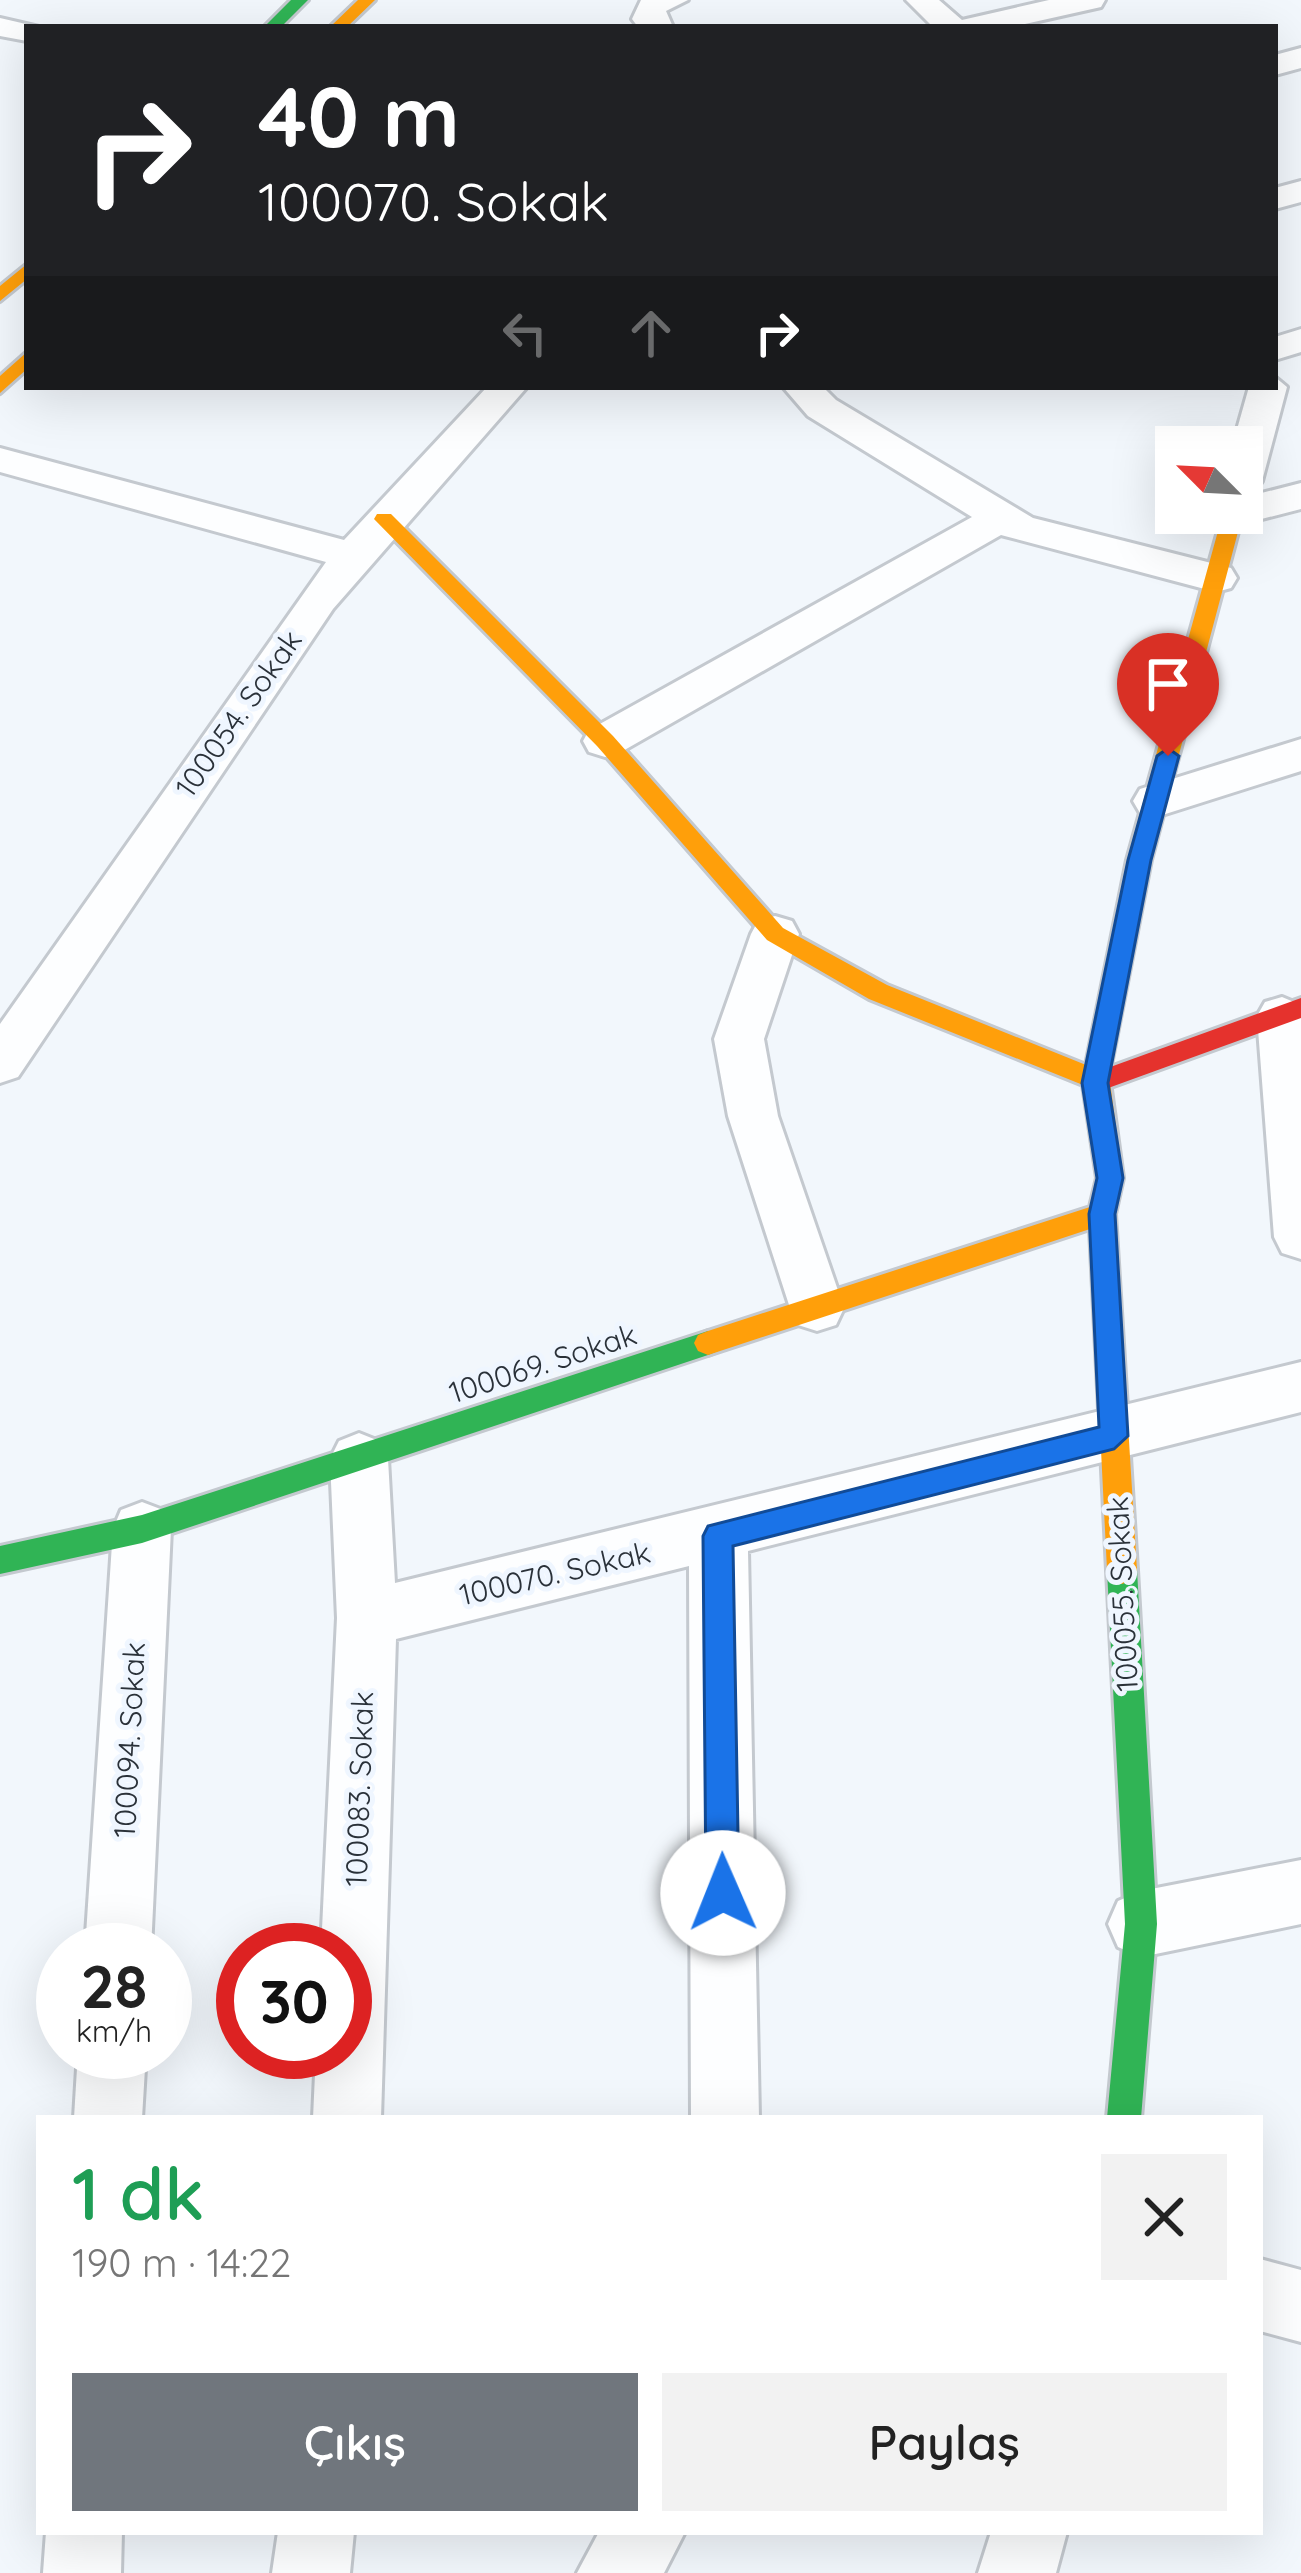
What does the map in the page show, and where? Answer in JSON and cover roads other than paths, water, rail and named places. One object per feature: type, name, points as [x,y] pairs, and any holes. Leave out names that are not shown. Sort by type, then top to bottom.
[{"type":"street","points":[[275,24],[300,0]]},
{"type":"street","points":[[341,24],[367,0]]},
{"type":"street","points":[[654,24],[648,19],[653,5],[673,0]]},
{"type":"street","points":[[921,0],[948,24]]},
{"type":"street","points":[[984,24],[1090,0]]},
{"type":"street","points":[[0,296],[24,272]]},
{"type":"street","points":[[0,387],[24,361]]},
{"type":"street","name":"100054. Sokak","points":[[0,1063],[318,599],[384,519],[505,390]]},
{"type":"street","points":[[805,390],[822,408],[1019,529],[1216,578]]},
{"type":"street","points":[[1257,426],[1267,390]]},
{"type":"street","points":[[0,460],[354,556]]},
{"type":"street","points":[[1263,506],[1301,496]]},
{"type":"street","points":[[605,741],[1001,518]]},
{"type":"street","points":[[384,519],[605,741],[775,934],[878,992],[1095,1083],[1292,1012],[1301,1237]]},
{"type":"street","name":"100055. Sokak","points":[[1124,2115],[1142,1924],[1102,1214],[1110,1178],[1095,1083],[1156,801],[1230,534]]},
{"type":"street","points":[[1156,801],[1301,755]]},
{"type":"street","points":[[775,934],[739,1039],[753,1116],[818,1308]]},
{"type":"street","name":"100069. Sokak","points":[[0,1560],[142,1529],[1102,1214]]},
{"type":"street","name":"100070. Sokak","points":[[367,1618],[718,1536],[1301,1388]]},
{"type":"street","name":"100083. Sokak","points":[[347,2115],[367,1618],[359,1459]]},
{"type":"street","name":"100094. Sokak","points":[[120,1923],[142,1529]]},
{"type":"street","points":[[718,1536],[725,2115]]},
{"type":"street","points":[[1142,1924],[1301,1892]]},
{"type":"street","points":[[108,2115],[110,2079]]},
{"type":"street","points":[[1263,2296],[1301,2306]]},
{"type":"street","points":[[82,2573],[84,2535]]},
{"type":"street","points":[[311,2573],[316,2535]]},
{"type":"street","points":[[616,2573],[644,2535]]},
{"type":"street","points":[[1017,2573],[1028,2535]]}]
